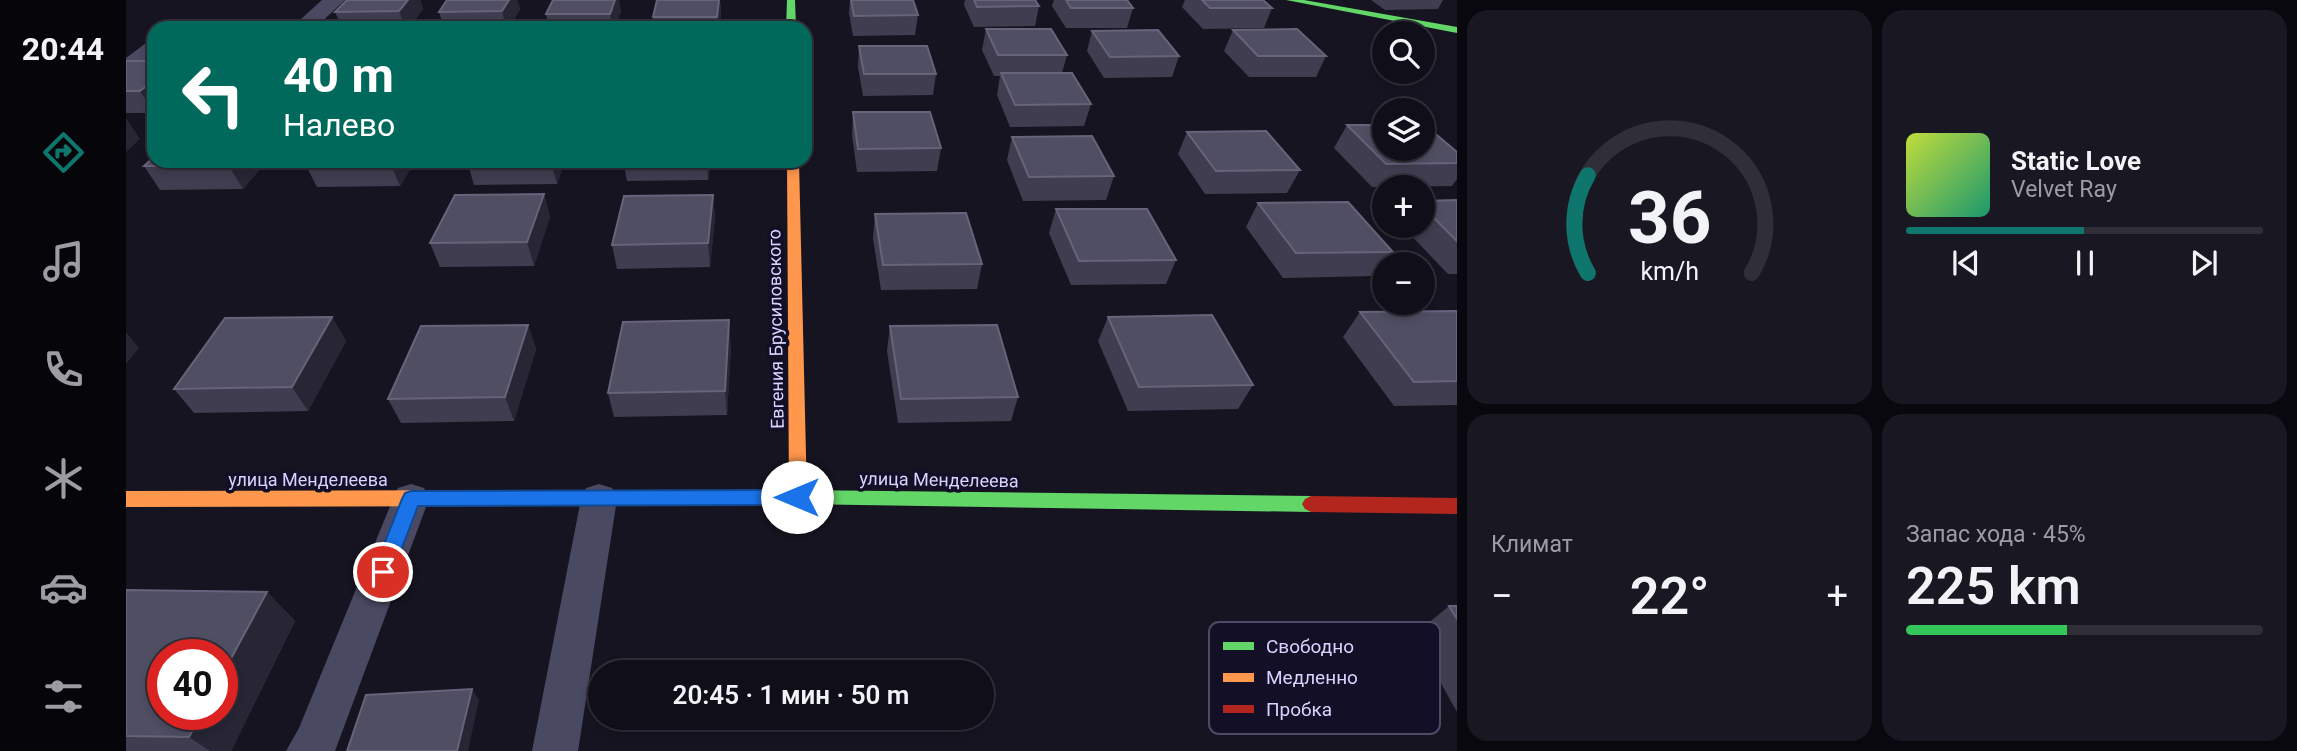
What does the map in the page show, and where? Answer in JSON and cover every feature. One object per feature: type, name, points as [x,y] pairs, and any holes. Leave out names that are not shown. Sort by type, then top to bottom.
[{"type":"street","points":[[310,21],[335,0]]},
{"type":"street","points":[[791,0],[791,21]]},
{"type":"street","points":[[1290,0],[1457,30]]},
{"type":"street","points":[[126,47],[147,48]]},
{"type":"street","points":[[126,69],[147,53]]},
{"type":"street","name":"Евгения Брусиловского","points":[[793,168],[797,497]]},
{"type":"street","name":"улица Менделеева","points":[[126,499],[797,497],[1457,506]]},
{"type":"lane","points":[[309,751],[315,744],[411,499]]},
{"type":"lane","points":[[555,751],[599,499]]},
{"type":"building","points":[[347,0],[408,0],[399,11],[335,12]]},
{"type":"building","points":[[447,0],[509,0],[502,11],[439,12]]},
{"type":"building","points":[[553,0],[615,0],[610,14],[546,14]]},
{"type":"building","points":[[657,0],[719,0],[717,17],[653,17]]},
{"type":"building","points":[[851,0],[913,0],[918,15],[854,16]]},
{"type":"building","points":[[974,0],[1035,0],[1039,6],[977,7]]},
{"type":"building","points":[[1066,0],[1127,0],[1133,8],[1071,8]]},
{"type":"building","points":[[1202,0],[1263,0],[1272,8],[1210,8]]},
{"type":"building","points":[[986,29],[1051,29],[1067,55],[998,55]]},
{"type":"building","points":[[1297,29],[1326,56],[1258,56],[1233,30]]},
{"type":"building","points":[[1158,30],[1179,56],[1110,57],[1092,31]]},
{"type":"building","points":[[859,46],[927,46],[936,74],[864,74]]},
{"type":"building","points":[[126,61],[147,61],[147,86],[140,91],[126,91]]},
{"type":"building","points":[[1001,73],[1072,73],[1091,104],[1015,105]]},
{"type":"building","points":[[853,112],[930,112],[941,148],[858,149]]},
{"type":"building","points":[[1347,125],[1372,125],[1372,150]]},
{"type":"building","points":[[1266,131],[1300,170],[1216,171],[1187,132]]},
{"type":"building","points":[[1435,133],[1457,152],[1457,163],[1386,164],[1383,161],[1435,161]]},
{"type":"building","points":[[1092,136],[1114,176],[1029,177],[1012,137]]},
{"type":"building","points":[[544,194],[527,242],[430,243],[455,195]]},
{"type":"building","points":[[713,195],[708,243],[612,245],[624,196]]},
{"type":"building","points":[[1457,200],[1457,241],[1435,219],[1435,201]]},
{"type":"building","points":[[1348,202],[1372,229],[1372,238],[1380,238],[1393,252],[1296,253],[1258,203]]},
{"type":"building","points":[[1056,209],[1147,209],[1176,260],[1079,261]]},
{"type":"building","points":[[966,213],[982,264],[883,265],[875,214]]},
{"type":"building","points":[[1435,311],[1457,311],[1457,381],[1414,382],[1360,312],[1372,312],[1372,315],[1435,315]]},
{"type":"building","points":[[1212,315],[1253,385],[1139,387],[1108,317]]},
{"type":"building","points":[[332,317],[292,387],[174,389],[225,318]]},
{"type":"building","points":[[729,320],[725,391],[608,393],[623,322]]},
{"type":"building","points":[[528,325],[505,397],[388,399],[421,326]]},
{"type":"building","points":[[997,325],[1018,397],[901,399],[890,326]]},
{"type":"building","points":[[126,590],[267,592],[238,645],[238,639],[147,639],[147,730],[193,730],[189,737],[126,736]]},
{"type":"building","points":[[1449,606],[1457,606],[1457,619]]},
{"type":"building","points":[[472,689],[457,751],[347,751],[366,695]]},
{"type":"traffic: fast","points":[[791,0],[791,21]]},
{"type":"traffic: fast","points":[[1290,0],[1457,30]]},
{"type":"traffic: fast","points":[[506,498],[798,497],[1311,504]]},
{"type":"traffic: slow","points":[[793,168],[798,497]]},
{"type":"traffic: slow","points":[[126,499],[506,498]]},
{"type":"traffic: jam","points":[[1311,504],[1457,506]]},
{"type":"route","points":[[383,572],[411,499],[797,497]]}]
